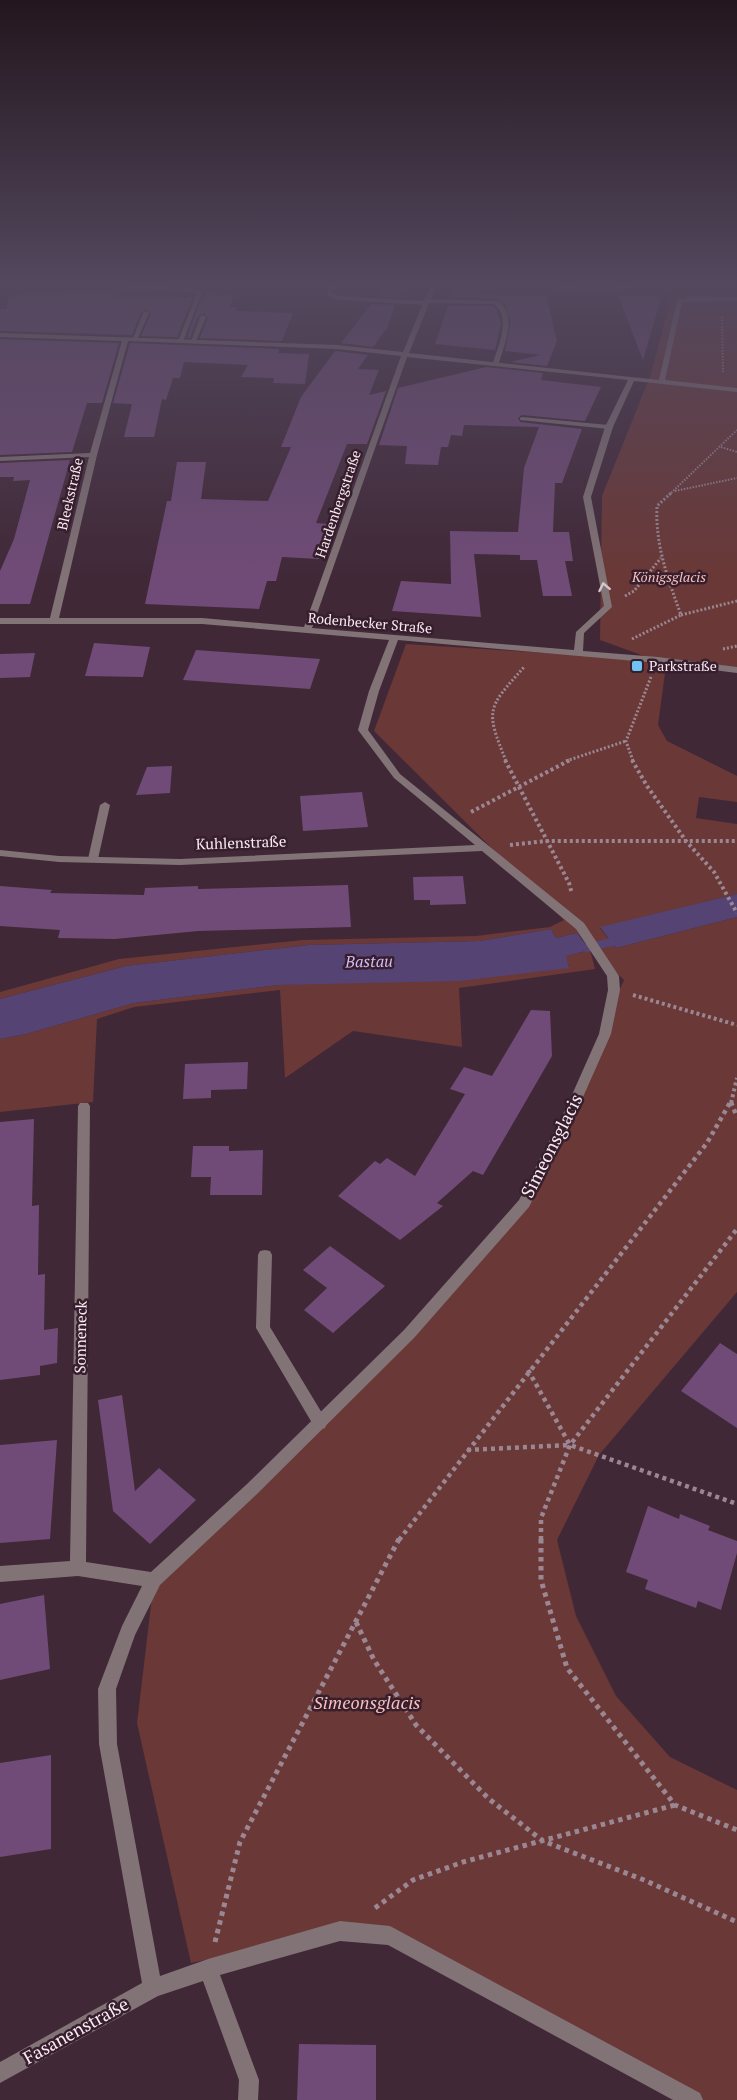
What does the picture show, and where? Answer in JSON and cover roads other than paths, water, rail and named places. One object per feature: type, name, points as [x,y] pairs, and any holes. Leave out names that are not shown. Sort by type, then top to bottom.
[{"type":"street","name":"Bleekstraße","points":[[54,621],[93,455],[116,384]]},
{"type":"street","name":"Hardenbergstraße","points":[[307,631],[394,384]]},
{"type":"street","points":[[578,653],[580,632],[608,607],[587,497],[609,427],[629,384]]},
{"type":"street","points":[[685,384],[737,390]]},
{"type":"street","points":[[522,419],[609,427]]},
{"type":"street","points":[[0,459],[93,455]]},
{"type":"street","name":"Rodenbecker Straße","points":[[0,621],[202,621],[658,660],[737,670]]},
{"type":"street","points":[[394,639],[374,691],[363,730],[397,776],[483,848]]},
{"type":"street","points":[[93,860],[105,805]]},
{"type":"street","name":"Kuhlenstraße","points":[[0,853],[39,858],[93,860],[222,860],[483,848]]},
{"type":"street","name":"Simeonsglacis","points":[[153,1988],[108,1744],[107,1689],[128,1632],[154,1581],[320,1423],[409,1334],[524,1203],[606,1034],[614,983],[580,926],[483,848]]},
{"type":"street","name":"Sonneneck","points":[[78,1568],[84,1106]]},
{"type":"street","points":[[265,1255],[263,1328],[320,1423]]},
{"type":"street","points":[[0,1574],[78,1568],[154,1581]]},
{"type":"street","points":[[153,1988],[208,1969],[340,1931],[390,1936],[693,2100]]},
{"type":"street","points":[[208,1969],[249,2080],[248,2100]]},
{"type":"street","name":"Fasanenstraße","points":[[0,2073],[153,1988]]},
{"type":"water","points":[[737,894],[737,917],[616,948],[600,927]]},
{"type":"water","points":[[551,929],[556,938],[577,933],[590,950],[566,956],[569,968],[459,981],[279,985],[134,1003],[26,1034],[0,1039],[0,999],[126,966],[309,945],[480,941]]},
{"type":"waterway","name":"Bastau","points":[[587,948],[623,939]]},
{"type":"place","name":"Parkstraße","points":[[637,666]]},
{"type":"park label","name":"Königsglacis","points":[[669,577]]}]
